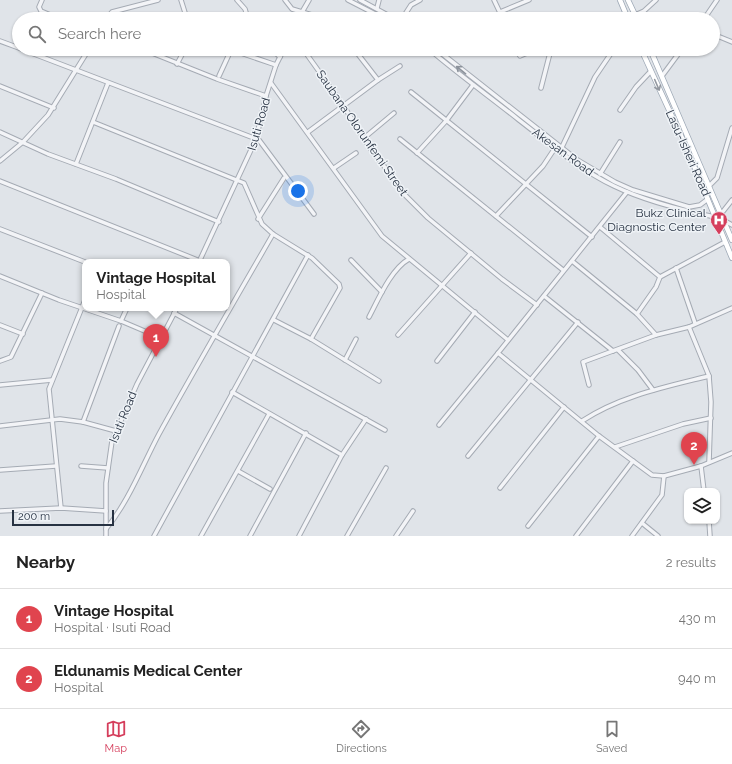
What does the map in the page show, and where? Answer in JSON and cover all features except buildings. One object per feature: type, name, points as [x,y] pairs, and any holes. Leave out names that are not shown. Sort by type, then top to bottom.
[{"type":"main road","points":[[620,0],[626,12]]},
{"type":"main road","points":[[628,0],[634,12]]},
{"type":"main road","name":"Lasu-Isheri Road","points":[[644,56],[708,199],[723,220],[732,240]]},
{"type":"main road","name":"Lasu-Isheri Road","points":[[653,56],[709,186],[732,258]]},
{"type":"street","points":[[42,0],[40,8],[43,12]]},
{"type":"street","points":[[112,12],[158,0]]},
{"type":"street","points":[[181,0],[185,12]]},
{"type":"street","points":[[237,0],[246,12]]},
{"type":"street","points":[[285,0],[292,9],[299,12]]},
{"type":"street","points":[[302,12],[309,0]]},
{"type":"street","points":[[348,0],[371,12]]},
{"type":"street","points":[[360,0],[384,12]]},
{"type":"street","points":[[377,8],[379,0]]},
{"type":"street","points":[[406,12],[411,5],[420,0]]},
{"type":"street","points":[[494,0],[500,12],[530,0]]},
{"type":"street","points":[[643,12],[656,0]]},
{"type":"street","points":[[709,12],[717,0]]},
{"type":"street","points":[[720,37],[732,42]]},
{"type":"street","points":[[0,41],[12,46]]},
{"type":"street","points":[[39,56],[263,143],[314,214]]},
{"type":"street","points":[[0,162],[23,142],[54,108],[75,69],[84,56]]},
{"type":"street","points":[[158,56],[266,96]]},
{"type":"street","points":[[177,64],[181,56]]},
{"type":"street","points":[[219,76],[227,56]]},
{"type":"street","points":[[248,56],[276,65]]},
{"type":"street","name":"Saubana Olorunfemi Street","points":[[308,56],[402,192],[423,214],[537,305]]},
{"type":"street","points":[[359,56],[378,80]]},
{"type":"street","name":"Akesan Road","points":[[438,56],[555,148],[597,177],[627,192],[702,214],[718,215]]},
{"type":"street","name":"Akesan Road","points":[[445,56],[562,148],[600,174],[633,190],[689,207],[700,205]]},
{"type":"street","points":[[541,88],[549,56]]},
{"type":"street","points":[[562,148],[595,77],[609,56]]},
{"type":"street","points":[[662,76],[677,56]]},
{"type":"street","name":"Isuti Road","points":[[201,259],[239,180],[256,139],[266,96],[280,57]]},
{"type":"street","points":[[308,132],[343,105],[400,66]]},
{"type":"street","points":[[620,110],[636,87],[651,71]]},
{"type":"street","points":[[76,164],[108,83]]},
{"type":"street","points":[[271,83],[382,236],[508,340]]},
{"type":"street","points":[[417,153],[446,121],[473,85]]},
{"type":"street","points":[[0,86],[54,108]]},
{"type":"street","points":[[411,92],[592,237]]},
{"type":"street","points":[[364,138],[394,113]]},
{"type":"street","points":[[93,122],[239,180],[246,186],[258,219],[273,234],[308,255],[340,284],[340,288],[311,339]]},
{"type":"street","points":[[709,186],[717,178],[732,128]]},
{"type":"street","points":[[0,132],[48,154],[219,222]]},
{"type":"street","points":[[400,139],[563,270]]},
{"type":"street","points":[[600,174],[620,142]]},
{"type":"street","points":[[496,216],[527,184],[555,148]]},
{"type":"street","points":[[334,168],[356,153]]},
{"type":"street","points":[[258,219],[284,178]]},
{"type":"street","points":[[0,181],[195,259]]},
{"type":"street","points":[[439,425],[627,192]]},
{"type":"street","points":[[702,214],[700,205],[708,199]]},
{"type":"street","points":[[718,215],[732,200]]},
{"type":"street","points":[[723,220],[732,225]]},
{"type":"street","points":[[600,227],[660,277]]},
{"type":"street","points":[[0,229],[82,261]]},
{"type":"street","points":[[230,309],[273,234]]},
{"type":"street","points":[[636,314],[656,287],[660,277],[726,242]]},
{"type":"street","points":[[398,335],[471,253]]},
{"type":"street","points":[[154,536],[252,355],[274,320],[308,255]]},
{"type":"street","points":[[369,317],[382,292],[401,265],[409,259]]},
{"type":"street","points":[[351,260],[382,292]]},
{"type":"street","points":[[572,261],[636,314],[656,334]]},
{"type":"street","points":[[676,268],[695,323]]},
{"type":"street","points":[[0,276],[82,308],[49,389],[61,508]]},
{"type":"street","points":[[0,361],[11,357],[42,293]]},
{"type":"street","points":[[544,296],[613,351]]},
{"type":"street","points":[[589,385],[583,362],[618,350],[656,334],[689,327],[695,323],[732,308]]},
{"type":"street","points":[[91,311],[121,321],[161,338]]},
{"type":"street","points":[[121,321],[126,311]]},
{"type":"street","points":[[106,529],[116,518],[150,451],[229,311]]},
{"type":"street","points":[[437,361],[475,312]]},
{"type":"street","points":[[174,313],[385,430]]},
{"type":"street","name":"Isuti Road","points":[[106,536],[108,468],[116,431],[137,384],[174,313]]},
{"type":"street","points":[[274,320],[311,339],[379,381]]},
{"type":"street","points":[[468,456],[578,322]]},
{"type":"street","points":[[0,325],[23,334]]},
{"type":"street","points":[[83,422],[119,326]]},
{"type":"street","points":[[689,327],[709,376],[711,418],[710,462]]},
{"type":"street","points":[[345,360],[356,339]]},
{"type":"street","points":[[618,350],[638,370],[653,390]]},
{"type":"street","points":[[498,353],[599,436],[652,475],[664,476],[701,466],[732,453]]},
{"type":"street","points":[[582,421],[607,406],[653,390],[709,376]]},
{"type":"street","points":[[0,385],[52,380]]},
{"type":"street","points":[[232,392],[342,455]]},
{"type":"street","points":[[500,488],[564,407]]},
{"type":"street","points":[[201,536],[269,414]]},
{"type":"street","points":[[615,447],[683,424],[711,418]]},
{"type":"street","points":[[0,426],[60,419],[83,422],[116,431]]},
{"type":"street","points":[[299,536],[342,455],[366,419]]},
{"type":"street","points":[[250,536],[306,433]]},
{"type":"street","points":[[528,526],[599,436]]},
{"type":"street","points":[[576,536],[633,461]]},
{"type":"street","points":[[0,470],[56,466]]},
{"type":"street","points":[[82,466],[108,468]]},
{"type":"street","points":[[701,466],[704,488]]},
{"type":"street","points":[[348,536],[386,468]]},
{"type":"street","points":[[238,471],[270,489]]},
{"type":"street","points":[[632,536],[663,493],[664,476]]},
{"type":"street","points":[[0,511],[61,508],[106,512]]},
{"type":"street","points":[[396,536],[413,511]]},
{"type":"street","points":[[642,523],[658,536]]},
{"type":"street","points":[[708,524],[710,536]]},
{"type":"place","name":"Bukz Clinical Diagnostic Center","points":[[719,235]]},
{"type":"place","name":"Vintage Hospital","points":[[156,357]]},
{"type":"place","name":"Eldunamis Medical Center","points":[[694,465]]}]
